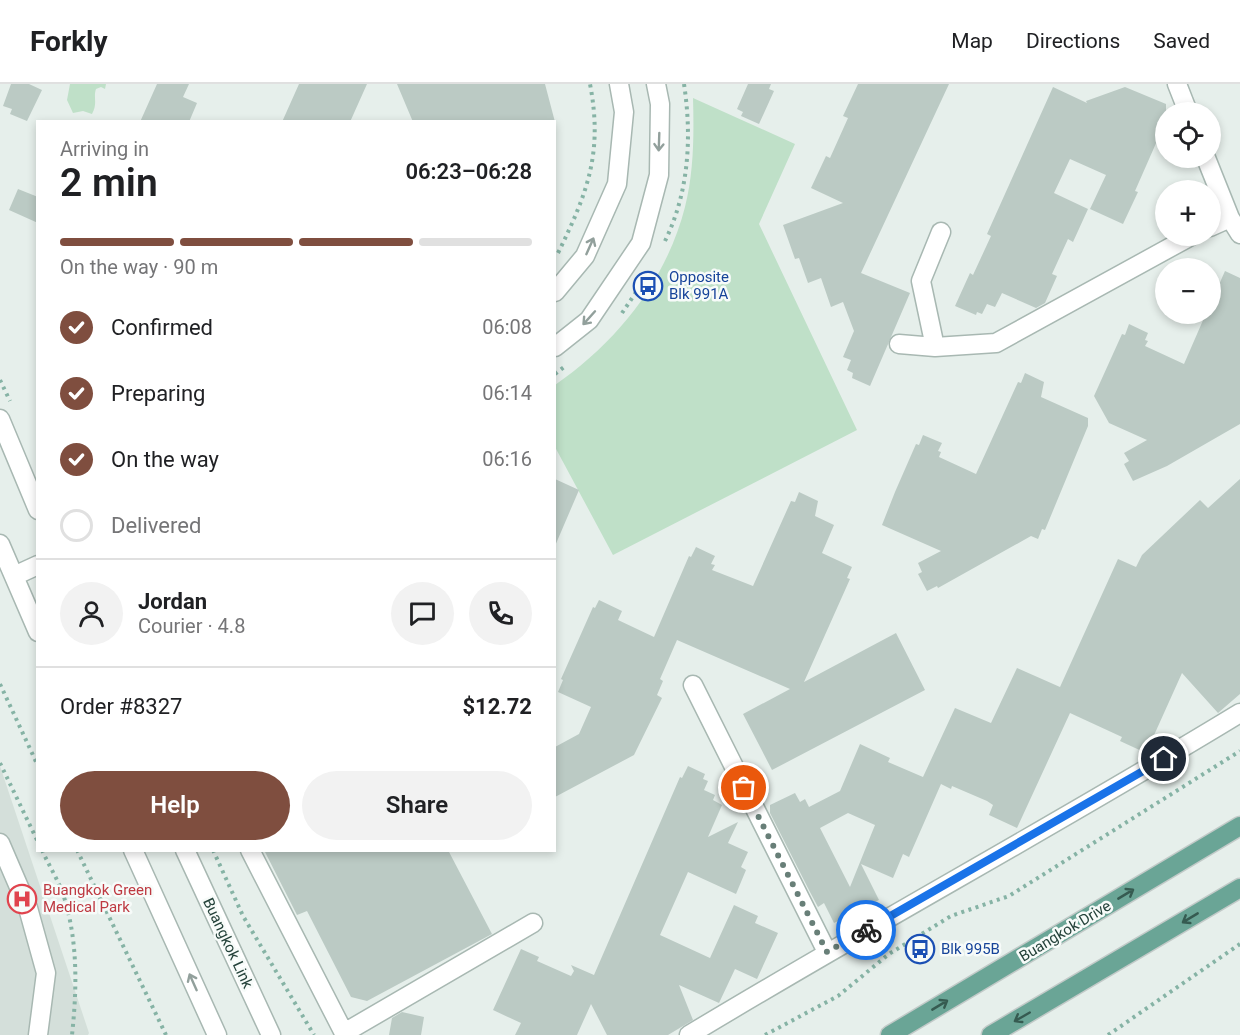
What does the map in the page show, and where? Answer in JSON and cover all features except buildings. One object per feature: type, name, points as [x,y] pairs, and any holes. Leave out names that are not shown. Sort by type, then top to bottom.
[{"type":"main road","name":"Buangkok Drive","points":[[890,1035],[1240,826]]},
{"type":"main road","points":[[991,1035],[1240,888]]},
{"type":"street","points":[[556,291],[585,256],[617,184],[624,112],[619,84]]},
{"type":"street","points":[[556,346],[589,320],[641,243],[658,175],[660,105],[656,84]]},
{"type":"street","points":[[1177,84],[1184,102]]},
{"type":"street","points":[[1210,168],[1230,218],[1240,234]]},
{"type":"street","points":[[1221,222],[1230,218]]},
{"type":"street","points":[[935,347],[921,281],[940,232]]},
{"type":"street","points":[[899,344],[935,347],[996,344],[1173,246]]},
{"type":"street","points":[[0,419],[36,505]]},
{"type":"street","points":[[18,462],[36,476]]},
{"type":"street","points":[[0,544],[14,576],[32,606],[36,623]]},
{"type":"street","points":[[14,576],[36,566]]},
{"type":"street","points":[[693,685],[827,952]]},
{"type":"street","points":[[689,1035],[827,952],[1020,843],[1240,713]]},
{"type":"street","points":[[0,843],[28,908],[46,974],[38,1035]]},
{"type":"street","points":[[134,852],[217,1035]]},
{"type":"street","name":"Buangkok Link","points":[[186,852],[271,1035]]},
{"type":"street","points":[[251,852],[344,1034],[532,923]]},
{"type":"path","points":[[556,254],[583,197],[594,154],[596,115],[590,84]]},
{"type":"path","points":[[0,684],[36,762]]},
{"type":"path","points":[[765,1035],[838,996],[889,954],[951,915],[1009,896],[1240,751]]},
{"type":"path","points":[[0,763],[36,838]]},
{"type":"path","points":[[43,852],[63,896],[73,937],[77,994],[72,1035]]},
{"type":"path","points":[[78,852],[166,1035]]},
{"type":"path","points":[[214,852],[243,916],[308,1020],[314,1035]]},
{"type":"path","points":[[1108,1035],[1240,944]]},
{"type":"shaded area","name":"Buangkok Green Medical Park","points":[[0,766],[89,1033],[88,1035],[0,1035]]},
{"type":"green space","points":[[70,84],[106,84],[105,89],[101,87],[96,89],[95,107],[92,114],[83,111],[73,113],[67,100]]},
{"type":"green space","points":[[693,98],[795,144],[759,224],[857,430],[613,555],[556,449],[556,384],[599,349],[636,308],[652,285],[677,234],[685,207],[693,153]]},
{"type":"way so far","points":[[744,788],[827,952],[866,930]]},
{"type":"place","name":"Opposite Blk 991A","points":[[648,286]]},
{"type":"place","name":"Buangkok Green Medical Park","points":[[22,899]]},
{"type":"place","name":"Blk 995B","points":[[920,949]]},
{"type":"route","points":[[866,930],[1164,759]]}]
